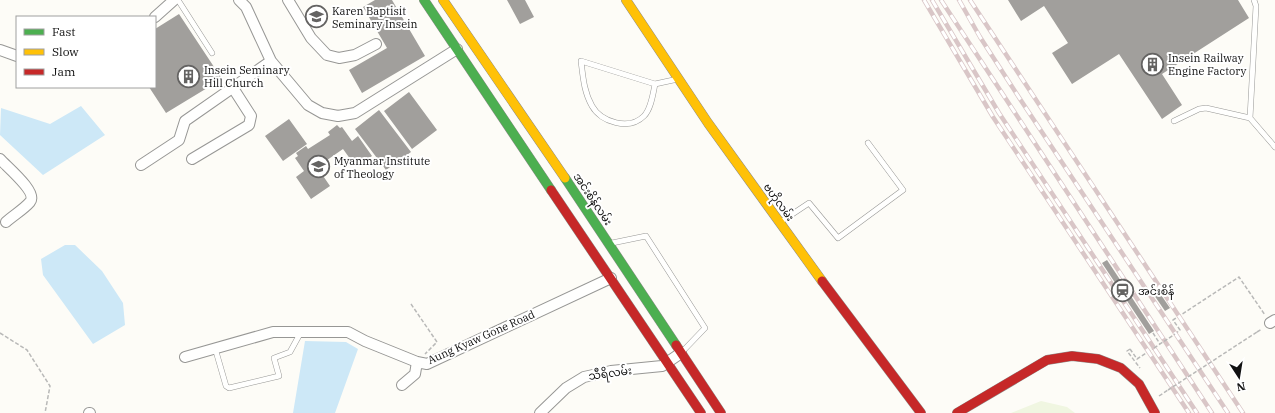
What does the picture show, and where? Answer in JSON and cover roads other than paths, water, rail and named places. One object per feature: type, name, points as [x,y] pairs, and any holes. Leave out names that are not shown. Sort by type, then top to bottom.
[{"type":"main road","points":[[424,0],[700,413]]},
{"type":"main road","name":"အင်းစိန်လမ်း","points":[[443,0],[573,190],[721,413]]},
{"type":"main road","name":"ဗဟိုလမ်း","points":[[626,0],[708,123],[779,223],[921,413]]},
{"type":"main road","points":[[440,23],[453,16]]},
{"type":"main road","points":[[493,102],[506,94]]},
{"type":"main road","points":[[559,200],[573,190]]},
{"type":"main road","points":[[957,413],[1047,360],[1072,356],[1098,358],[1121,368],[1138,384],[1155,413]]},
{"type":"street","points":[[156,16],[174,0]]},
{"type":"street","points":[[239,0],[246,6],[271,62],[308,105],[322,113],[338,116],[355,113],[457,49]]},
{"type":"street","points":[[288,0],[311,38],[326,55],[339,58],[355,55],[376,44]]},
{"type":"street","points":[[0,50],[16,56]]},
{"type":"street","points":[[141,165],[179,140],[185,121],[271,62]]},
{"type":"street","points":[[192,159],[249,124],[251,116],[233,88]]},
{"type":"street","points":[[0,159],[29,189],[32,195],[31,201],[6,222]]},
{"type":"street","name":"Aung Kyaw Gone Road","points":[[185,357],[273,332],[348,332],[365,341],[417,362],[427,364],[611,278]]},
{"type":"street","name":"သီရိလမ်း","points":[[540,413],[566,388],[584,377],[612,371],[662,366],[681,353]]},
{"type":"street","points":[[402,385],[415,374],[417,362]]},
{"type":"lane","points":[[178,0],[212,52]]},
{"type":"lane","points":[[1250,118],[1256,6],[1254,0]]},
{"type":"lane","points":[[655,84],[650,104],[644,116],[628,125],[603,119],[592,106],[584,89],[581,61],[655,84],[678,79]]},
{"type":"lane","points":[[1174,121],[1199,109],[1206,108],[1250,118],[1275,147]]},
{"type":"lane","points":[[779,223],[809,203],[838,238],[903,190],[868,143]]},
{"type":"lane","points":[[609,244],[646,236],[705,328],[681,353]]},
{"type":"lane","points":[[216,348],[226,386],[229,388],[279,376],[274,358],[290,352],[301,331]]},
{"type":"water","points":[[81,106],[105,135],[43,175],[0,135],[1,108],[50,124]]},
{"type":"water","points":[[65,245],[75,245],[102,271],[123,303],[125,325],[93,344],[43,275],[41,259]]},
{"type":"water","points":[[305,341],[346,342],[358,349],[335,413],[293,413]]},
{"type":"railway","points":[[924,0],[993,117],[1189,413]]},
{"type":"railway","points":[[932,0],[999,113],[1197,413]]},
{"type":"railway","points":[[941,0],[1212,413]]},
{"type":"railway","points":[[959,0],[980,37],[1020,99],[1228,413]]},
{"type":"railway","points":[[970,0],[1243,413]]},
{"type":"place","name":"Karen Baptisit Seminary Insein","points":[[316,17]]},
{"type":"place","name":"Insein Railway Engine Factory","points":[[1152,64]]},
{"type":"place","name":"Insein Seminary Hill Church","points":[[188,76]]},
{"type":"place","name":"Myanmar Institute of Theology","points":[[319,167]]},
{"type":"place","name":"အင်းစိန်","points":[[1122,291]]}]
